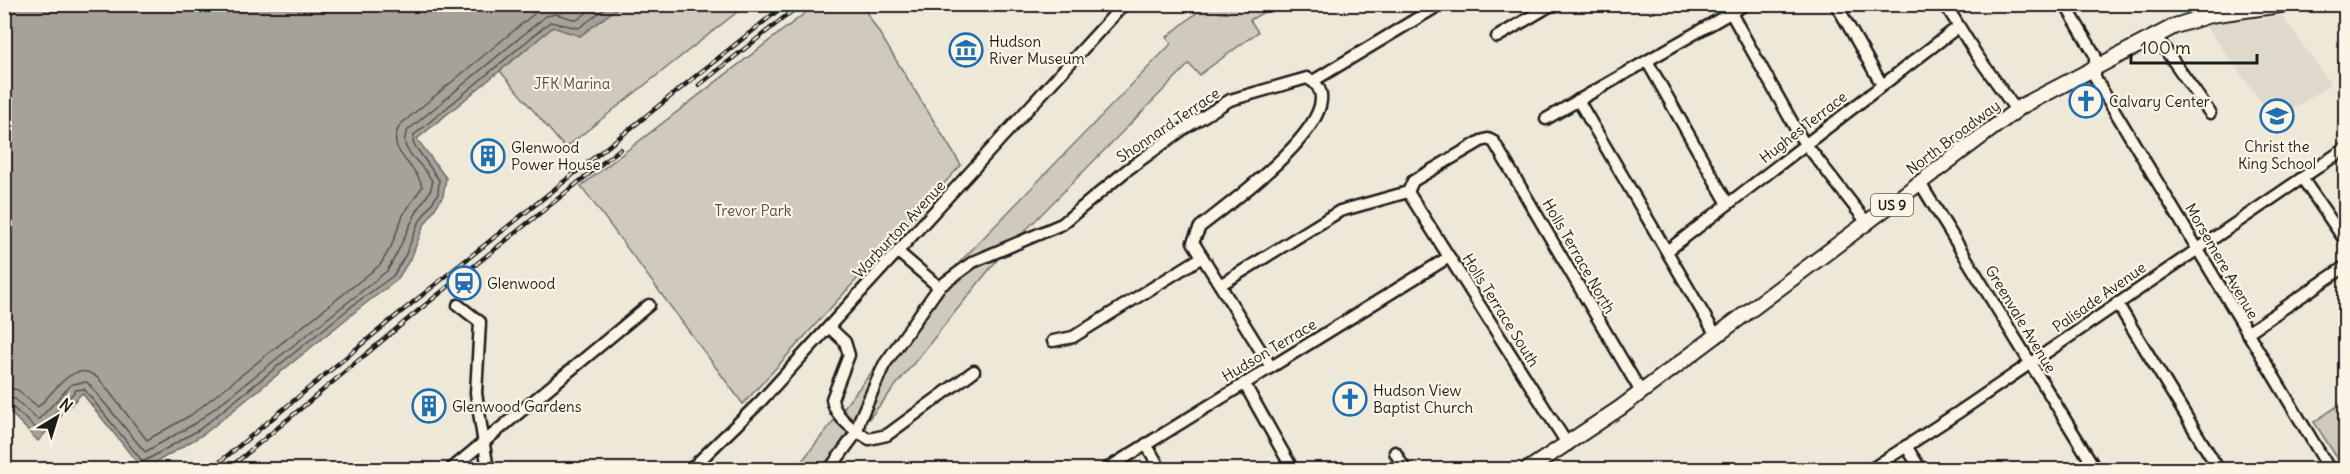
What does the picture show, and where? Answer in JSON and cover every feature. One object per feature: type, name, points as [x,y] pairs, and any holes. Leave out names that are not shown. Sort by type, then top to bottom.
[{"type":"main road","name":"North Broadway","points":[[1527,470],[1568,445],[1716,337],[2016,110],[2155,35],[2210,15],[2288,4]]},
{"type":"street","name":"Warburton Avenue","points":[[690,470],[760,402],[1124,4]]},
{"type":"street","points":[[1271,367],[1193,242],[1200,227],[1285,158],[1311,125],[1322,104],[1313,81],[1441,4]]},
{"type":"street","points":[[1497,37],[1553,4]]},
{"type":"street","points":[[1546,119],[1746,4]]},
{"type":"street","points":[[1836,4],[1882,86]]},
{"type":"street","points":[[1945,4],[1958,27],[2016,110]]},
{"type":"street","name":"Morsemere Avenue","points":[[2065,4],[2095,55],[2095,78],[2330,470]]},
{"type":"street","points":[[1731,13],[1806,144],[1868,224]]},
{"type":"street","name":"Hughes Terrace","points":[[1667,251],[1958,27]]},
{"type":"street","points":[[2155,35],[2210,113]]},
{"type":"street","points":[[1647,61],[1728,204]]},
{"type":"street","name":"Shonnard Terrace","points":[[829,470],[857,432],[860,419],[884,365],[939,287],[973,262],[1062,224],[1127,170],[1185,128],[1230,100],[1289,81],[1307,78],[1313,81]]},
{"type":"street","points":[[1578,100],[1716,337]]},
{"type":"street","name":"Holls Terrace North","points":[[1408,192],[1413,181],[1488,139],[1500,150],[1641,392]]},
{"type":"street","name":"Palisade Avenue","points":[[1870,470],[2346,148]]},
{"type":"street","points":[[2302,178],[2346,242]]},
{"type":"street","name":"Greenvale Avenue","points":[[1920,183],[2096,470]]},
{"type":"street","points":[[1220,285],[1340,211],[1408,192]]},
{"type":"street","name":"Holls Terrace South","points":[[1408,192],[1568,445]]},
{"type":"street","points":[[898,252],[939,287]]},
{"type":"street","points":[[1053,340],[1073,337],[1202,257]]},
{"type":"street","name":"Hudson Terrace","points":[[1105,470],[1449,257]]},
{"type":"street","points":[[2247,333],[2346,266]]},
{"type":"street","points":[[2117,303],[2219,470]]},
{"type":"street","points":[[458,305],[480,322],[476,393],[488,470]]},
{"type":"street","points":[[450,470],[648,305]]},
{"type":"street","points":[[828,327],[845,342],[849,355],[832,399],[833,406],[857,432],[869,439],[887,435],[974,372]]},
{"type":"street","points":[[1244,383],[1293,470]]},
{"type":"street","points":[[1146,444],[1161,470]]},
{"type":"street","points":[[1906,446],[1921,470]]},
{"type":"street","points":[[1395,452],[1405,470]]},
{"type":"shaded area","points":[[2282,16],[2331,84],[2275,121],[2205,25]]},
{"type":"green space","name":"Trevor Park","points":[[817,4],[862,5],[961,165],[743,404],[581,186]]},
{"type":"green space","name":"JFK Marina","points":[[621,5],[746,5],[565,148],[500,71],[553,27],[580,36]]},
{"type":"green space","points":[[1206,5],[1276,5],[1250,20],[1258,32],[1199,75],[1189,64],[1022,234],[956,266],[1171,44],[1167,37]]},
{"type":"green space","points":[[997,260],[868,420],[888,369],[940,293],[975,265]]},
{"type":"green space","points":[[881,360],[840,447],[825,469],[795,470]]},
{"type":"green space","points":[[2345,401],[2346,469],[2345,470],[2314,422]]},
{"type":"water","points":[[4,5],[621,5],[580,36],[553,27],[417,139],[446,178],[443,196],[423,227],[412,256],[397,280],[204,434],[143,470],[82,393],[38,441],[5,407]]},
{"type":"railway","points":[[210,470],[391,320],[786,4]]},
{"type":"railway","points":[[699,85],[801,4]]},
{"type":"railway","points":[[227,470],[419,310],[620,149]]},
{"type":"place","name":"Hudson River Museum","points":[[966,50]]},
{"type":"place","name":"Calvary Center","points":[[2086,101]]},
{"type":"place","name":"Christ the King School","points":[[2277,116]]},
{"type":"place","name":"Glenwood Power House","points":[[488,156]]},
{"type":"place","name":"Glenwood","points":[[464,283]]},
{"type":"place","name":"Hudson View Baptist Church","points":[[1350,399]]},
{"type":"place","name":"Glenwood Gardens","points":[[429,406]]}]
